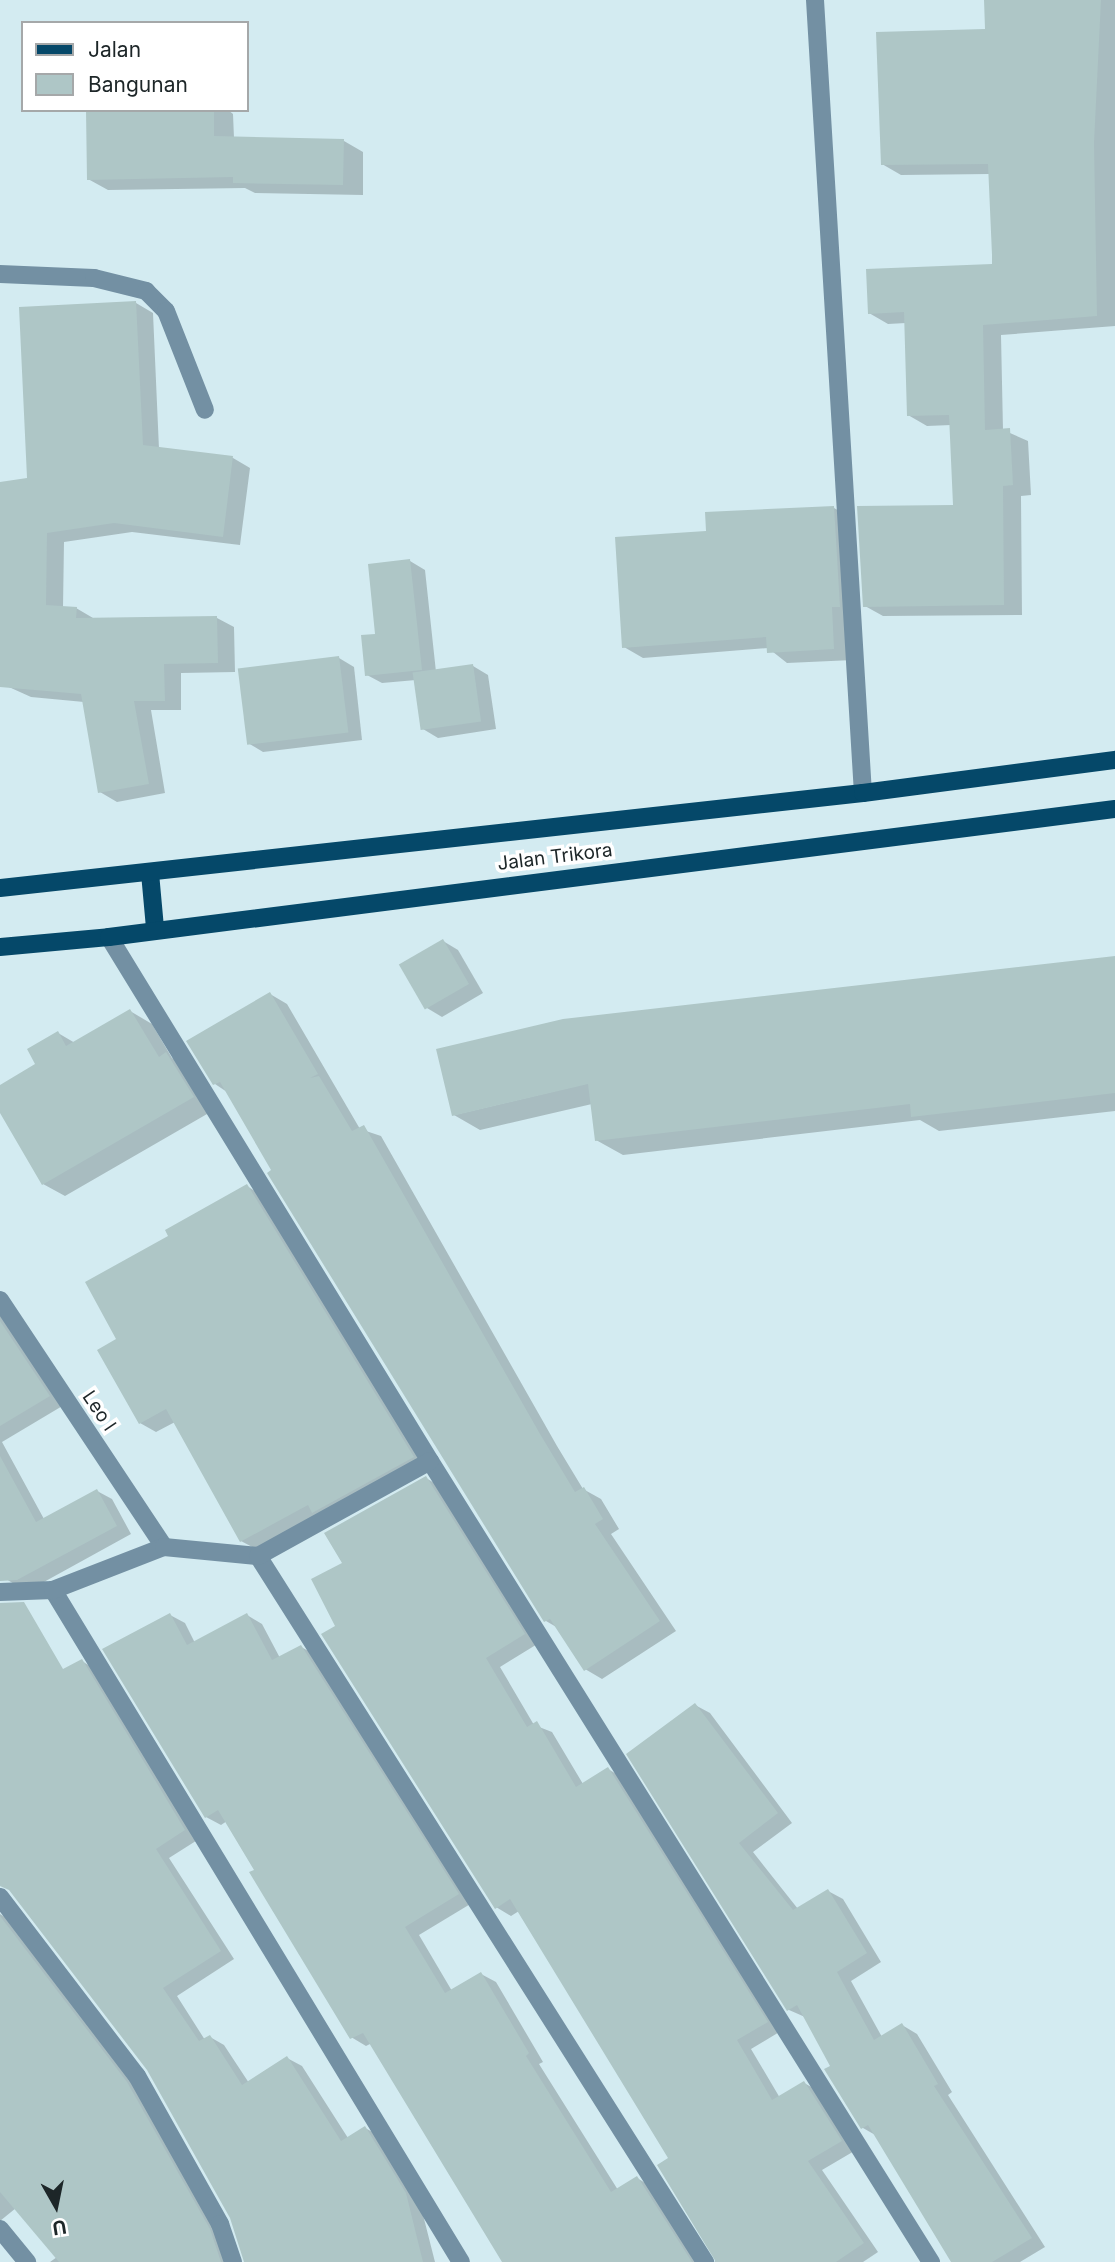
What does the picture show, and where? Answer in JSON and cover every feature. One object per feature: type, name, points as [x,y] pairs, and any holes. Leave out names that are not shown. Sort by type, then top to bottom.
[{"type":"main road","name":"Jalan Trikora","points":[[0,888],[150,873],[469,834],[863,793],[1115,760]]},
{"type":"main road","name":"Jalan Trikora","points":[[0,947],[109,937],[155,929],[1115,809]]},
{"type":"main road","points":[[150,873],[155,929]]},
{"type":"street","points":[[816,0],[863,793]]},
{"type":"street","points":[[0,274],[94,278],[146,291],[166,311],[205,410]]},
{"type":"street","points":[[109,937],[430,1461],[931,2262]]},
{"type":"street","name":"Leo I","points":[[0,1300],[164,1547]]},
{"type":"street","points":[[0,1592],[53,1590],[164,1547],[258,1556],[430,1461]]},
{"type":"street","points":[[258,1556],[705,2262]]},
{"type":"street","points":[[53,1590],[461,2262]]},
{"type":"street","points":[[0,1897],[137,2076],[220,2224],[233,2262]]},
{"type":"street","points":[[0,2229],[27,2262]]},
{"type":"building","points":[[984,0],[1101,0],[1094,143],[1097,316],[983,325],[985,430],[1010,428],[1013,485],[1003,486],[1004,605],[863,607],[857,506],[953,505],[949,415],[907,416],[904,312],[868,314],[866,269],[992,264],[988,164],[881,165],[876,32],[985,29]]},
{"type":"building","points":[[86,112],[214,112],[214,136],[344,139],[343,185],[233,183],[233,177],[87,180]]},
{"type":"building","points":[[136,301],[143,445],[233,456],[223,537],[114,523],[47,533],[46,605],[77,607],[76,618],[217,616],[218,663],[164,664],[165,701],[134,701],[149,784],[98,793],[81,694],[0,687],[0,482],[27,478],[19,307]]},
{"type":"building","points":[[834,506],[840,607],[832,607],[834,649],[767,653],[766,637],[622,648],[615,537],[706,531],[705,512]]},
{"type":"building","points":[[410,559],[422,670],[365,676],[361,635],[375,634],[368,564]]},
{"type":"building","points":[[339,656],[348,732],[247,745],[238,668]]},
{"type":"building","points":[[473,664],[481,721],[421,730],[413,672]]},
{"type":"building","points":[[443,939],[469,984],[425,1010],[399,965]]},
{"type":"building","points":[[1115,956],[1115,1093],[911,1117],[910,1104],[595,1141],[588,1084],[452,1116],[436,1049],[563,1019]]},
{"type":"building","points":[[270,992],[318,1074],[310,1078],[319,1076],[352,1131],[364,1125],[540,1434],[575,1492],[584,1487],[603,1519],[595,1524],[660,1621],[584,1671],[550,1619],[544,1622],[267,1173],[271,1170],[220,1082],[213,1085],[186,1041]]},
{"type":"building","points":[[130,1009],[159,1057],[166,1052],[194,1097],[42,1185],[0,1113],[0,1085],[35,1064],[27,1049],[58,1031],[66,1046]]},
{"type":"building","points":[[247,1184],[414,1457],[312,1513],[308,1505],[240,1542],[166,1409],[139,1424],[97,1350],[116,1339],[85,1282],[168,1236],[165,1230]]},
{"type":"building","points":[[0,1321],[50,1396],[0,1426]]},
{"type":"building","points":[[0,1456],[36,1522],[97,1489],[117,1526],[17,1580],[0,1581]]},
{"type":"building","points":[[426,1476],[525,1634],[486,1658],[527,1727],[537,1721],[576,1787],[608,1767],[768,2022],[737,2040],[772,2100],[804,2081],[842,2141],[808,2161],[864,2243],[836,2262],[716,2262],[657,2165],[668,2158],[510,1899],[495,1909],[321,1634],[335,1626],[311,1579],[342,1563],[324,1533]]},
{"type":"building","points":[[24,1602],[63,1669],[82,1659],[185,1830],[156,1849],[221,1951],[163,1988],[199,2041],[210,2035],[242,2085],[287,2056],[341,2141],[365,2126],[406,2193],[423,2262],[244,2262],[230,2218],[147,2070],[9,1890],[0,1886],[0,1603]]},
{"type":"building","points":[[170,1613],[187,1645],[247,1613],[272,1660],[301,1645],[459,1894],[405,1927],[445,1993],[481,1972],[529,2053],[526,2056],[611,2192],[637,2176],[692,2262],[502,2262],[363,2033],[350,2039],[249,1872],[254,1870],[218,1810],[205,1818],[102,1649]]},
{"type":"building","points":[[695,1703],[778,1813],[739,1843],[793,1910],[828,1889],[867,1953],[837,1972],[874,2040],[902,2023],[938,2084],[934,2086],[1032,2238],[992,2262],[951,2262],[868,2125],[861,2129],[824,2069],[830,2066],[797,2005],[787,2011],[626,1754]]},
{"type":"building","points":[[0,1916],[127,2082],[210,2229],[221,2262],[59,2262],[0,2192]]}]
